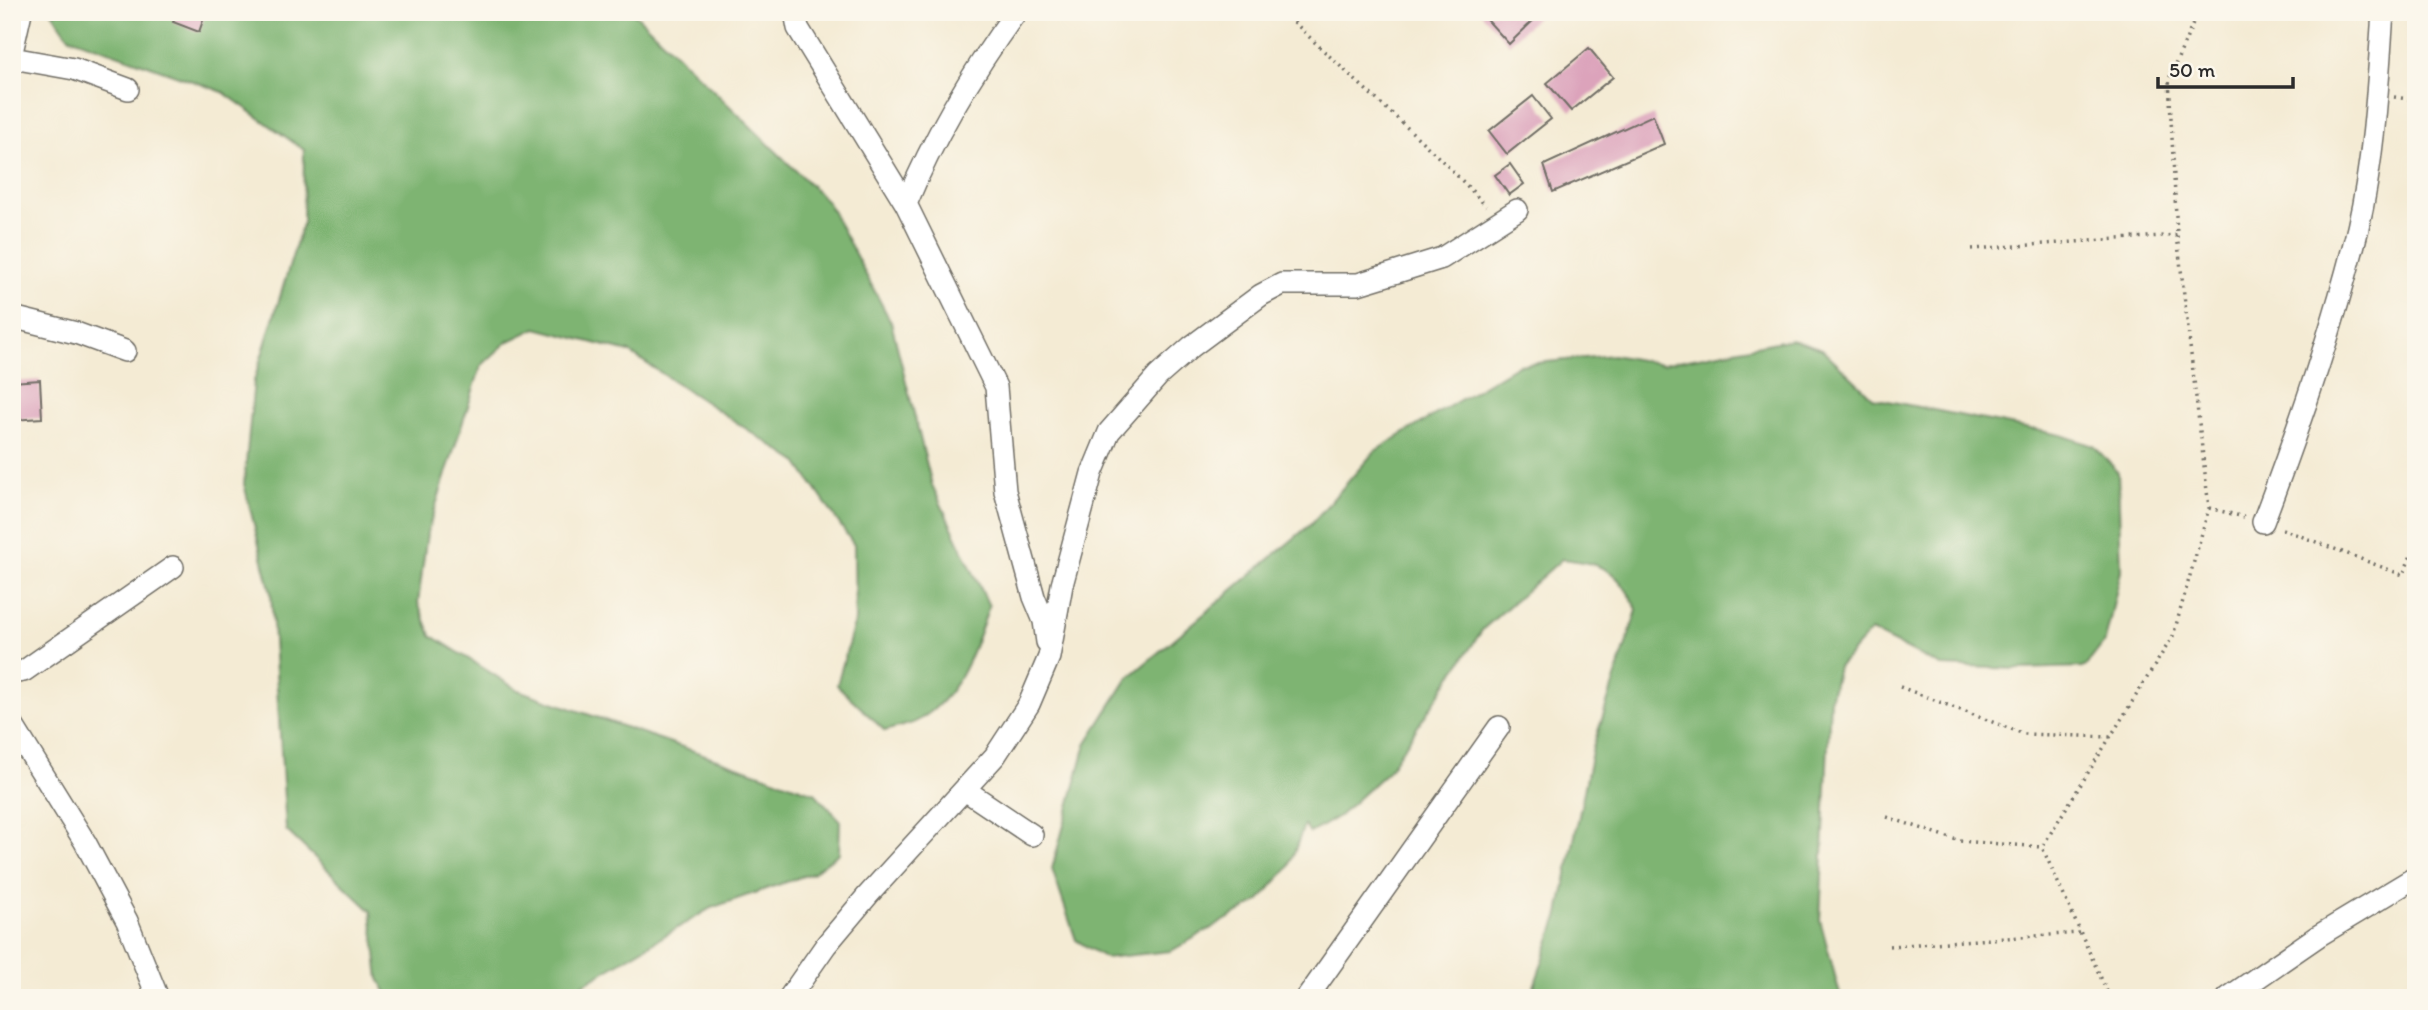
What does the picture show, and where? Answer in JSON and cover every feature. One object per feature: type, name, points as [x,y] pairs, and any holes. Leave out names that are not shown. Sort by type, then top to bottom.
[{"type":"street","points":[[794,12],[798,28],[906,204],[996,387],[1005,491],[1034,597],[1044,621],[1049,657]]},
{"type":"street","points":[[906,204],[924,160],[1016,12]]},
{"type":"street","points":[[2263,522],[2311,396],[2358,226],[2378,94],[2383,12]]},
{"type":"street","points":[[12,52],[17,19]]},
{"type":"street","points":[[12,58],[74,69],[128,89]]},
{"type":"street","points":[[789,998],[826,945],[868,895],[995,756],[1028,704],[1049,657],[1062,585],[1092,473],[1109,432],[1158,376],[1231,317],[1261,295],[1282,284],[1358,284],[1442,258],[1508,215]]},
{"type":"street","points":[[12,317],[76,333],[125,351]]},
{"type":"street","points":[[12,673],[24,671],[173,567]]},
{"type":"street","points":[[12,724],[85,842],[127,921],[158,998]]},
{"type":"street","points":[[1307,998],[1499,727]]},
{"type":"street","points":[[965,790],[1032,835]]},
{"type":"street","points":[[2228,998],[2318,936],[2416,877]]},
{"type":"path","points":[[1284,12],[1338,67],[1508,215]]},
{"type":"path","points":[[2042,848],[2173,636],[2209,508],[2177,235],[2169,79],[2199,12]]},
{"type":"path","points":[[1972,249],[2177,235]]},
{"type":"path","points":[[2209,508],[2263,522],[2403,575],[2416,543]]},
{"type":"path","points":[[1900,687],[2024,734],[2112,737]]},
{"type":"path","points":[[1887,817],[1960,841],[2042,848]]},
{"type":"path","points":[[2042,848],[2110,998]]},
{"type":"path","points":[[1889,946],[2079,933]]},
{"type":"green space","points":[[52,12],[633,12],[827,201],[891,322],[932,485],[989,606],[964,671],[932,711],[910,724],[885,731],[837,685],[855,620],[854,545],[797,462],[629,352],[536,328],[507,342],[481,366],[427,533],[418,603],[431,635],[518,690],[815,793],[840,820],[839,853],[812,873],[711,908],[560,998],[390,998],[379,979],[371,911],[286,830],[271,593],[244,484],[254,381],[303,222],[304,150],[223,92],[69,37]]},
{"type":"green space","points":[[1792,339],[1822,349],[1873,398],[2061,435],[2094,446],[2118,472],[2121,571],[2105,641],[2085,667],[2019,669],[1941,666],[1871,631],[1838,667],[1830,700],[1820,920],[1841,998],[1530,998],[1559,914],[1593,747],[1637,610],[1624,586],[1609,571],[1589,563],[1562,559],[1483,629],[1388,771],[1339,816],[1310,833],[1304,825],[1289,867],[1259,901],[1171,951],[1105,958],[1076,940],[1052,869],[1086,744],[1128,678],[1311,524],[1375,451],[1518,365],[1613,355],[1662,364]]},
{"type":"building","points":[[177,12],[206,12],[199,32],[173,22]]},
{"type":"building","points":[[1480,12],[1542,12],[1509,44]]},
{"type":"building","points":[[1589,48],[1613,77],[1571,111],[1547,83]]},
{"type":"building","points":[[1533,96],[1551,119],[1507,154],[1489,131]]},
{"type":"building","points":[[1653,115],[1664,144],[1553,192],[1544,165]]},
{"type":"building","points":[[1510,164],[1524,184],[1509,195],[1495,175]]},
{"type":"building","points":[[40,380],[42,418],[12,420],[12,382]]}]
